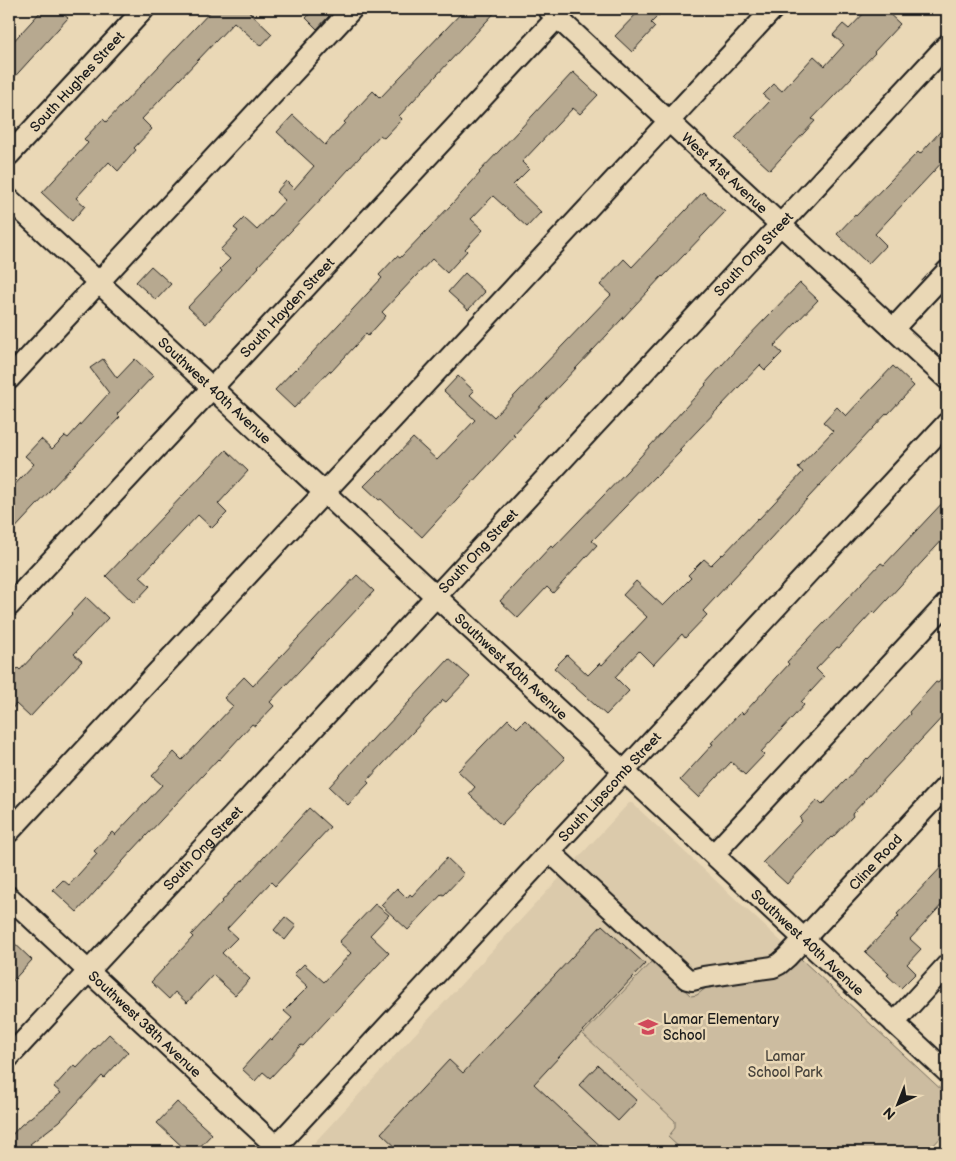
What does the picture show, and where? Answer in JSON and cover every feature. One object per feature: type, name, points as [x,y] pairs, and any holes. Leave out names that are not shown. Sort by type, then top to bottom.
[{"type":"street","name":"South Hughes Street","points":[[9,155],[144,9]]},
{"type":"street","points":[[9,379],[352,9]]},
{"type":"street","points":[[9,832],[773,9]]},
{"type":"street","name":"West 41st Avenue","points":[[557,12],[670,121],[947,379]]},
{"type":"street","name":"South Hayden Street","points":[[9,606],[213,388],[557,12]]},
{"type":"street","name":"South Ong Street","points":[[9,1057],[947,45]]},
{"type":"street","name":"Southwest 40th Avenue","points":[[9,199],[947,1072]]},
{"type":"street","points":[[893,329],[947,271]]},
{"type":"street","name":"South Lipscomb Street","points":[[277,1150],[624,771],[947,423]]},
{"type":"street","points":[[714,854],[947,603]]},
{"type":"street","name":"Cline Road","points":[[550,852],[687,979],[692,980],[704,976],[773,967],[779,964],[805,939],[947,785]]},
{"type":"street","name":"Southwest 38th Avenue","points":[[9,897],[277,1150]]},
{"type":"street","points":[[894,1023],[947,965]]},
{"type":"shaded area","name":"Lamar Elementary School","points":[[629,803],[632,803],[947,1095],[947,1131],[927,1152],[319,1152],[313,1147],[314,1143]]},
{"type":"green space","name":"Lamar School Park","points":[[801,959],[947,1095],[947,1131],[927,1152],[684,1152],[668,1137],[675,1128],[675,1121],[583,1034],[653,960],[691,996],[697,995],[707,987],[716,984],[780,975]]},
{"type":"building","points":[[43,9],[57,9],[68,18],[9,83],[9,46]]},
{"type":"building","points":[[213,9],[246,9],[272,34],[261,46],[234,22],[142,119],[152,129],[134,148],[136,150],[118,171],[109,162],[76,198],[85,206],[72,221],[42,193],[88,143],[84,139],[103,119],[106,122]]},
{"type":"building","points":[[314,9],[321,9],[329,16],[317,29],[306,18]]},
{"type":"building","points":[[465,9],[498,9],[399,116],[402,119],[384,138],[380,135],[206,324],[188,307],[222,271],[220,269],[230,259],[220,250],[238,231],[234,228],[244,218],[257,230],[285,200],[276,192],[286,181],[294,189],[314,166],[277,132],[293,115],[325,145],[373,91],[380,98]]},
{"type":"building","points":[[641,9],[665,9],[651,23],[655,27],[632,52],[615,36]]},
{"type":"building","points":[[868,9],[884,9],[900,24],[812,119],[815,121],[770,170],[735,138],[770,101],[763,95],[774,84],[782,91],[814,56],[825,66],[844,45],[833,35],[843,24],[849,29]]},
{"type":"building","points":[[573,72],[598,95],[580,114],[573,108],[522,162],[529,169],[513,185],[541,212],[527,227],[493,196],[471,219],[483,230],[465,249],[467,251],[447,273],[432,259],[382,312],[386,316],[368,336],[366,334],[294,408],[275,390],[382,278],[379,275],[397,256],[400,258],[452,204],[479,172]]},
{"type":"building","points":[[947,124],[947,157],[875,234],[886,245],[868,264],[837,234],[918,152],[920,154]]},
{"type":"building","points":[[703,192],[725,212],[662,276],[513,435],[515,436],[422,537],[364,486],[379,471],[381,472],[413,438],[437,460],[475,420],[444,391],[458,376],[474,391],[470,395],[494,417],[611,295],[600,285],[624,259],[632,267]]},
{"type":"building","points":[[151,266],[171,284],[156,300],[136,282]]},
{"type":"building","points":[[465,273],[485,292],[468,310],[448,292]]},
{"type":"building","points":[[800,283],[818,300],[774,346],[782,353],[765,370],[760,365],[679,450],[681,451],[592,541],[597,545],[553,593],[547,587],[518,618],[500,601],[551,546],[553,548],[628,470],[739,346]]},
{"type":"building","points":[[103,359],[117,378],[135,359],[153,376],[117,414],[120,417],[9,535],[9,491],[34,464],[25,456],[41,439],[52,449],[65,436],[68,438],[109,393],[90,368]]},
{"type":"building","points":[[893,366],[914,386],[703,611],[707,615],[685,638],[682,634],[653,665],[639,651],[615,677],[629,691],[606,715],[554,668],[567,655],[588,675],[600,663],[602,665],[647,617],[623,595],[636,581],[663,606],[691,578],[688,575],[704,559],[711,565],[723,555],[803,472],[798,468],[833,431],[823,422],[837,407],[846,416]]},
{"type":"building","points":[[226,450],[248,471],[218,504],[227,513],[212,528],[198,515],[140,577],[150,586],[134,603],[106,576]]},
{"type":"building","points":[[947,498],[947,535],[875,613],[873,611],[839,648],[837,647],[816,669],[824,677],[801,702],[804,705],[761,752],[764,755],[745,775],[731,762],[698,797],[680,780],[713,744],[711,743],[741,712],[743,714],[789,664],[787,662],[881,563],[884,565]]},
{"type":"building","points":[[357,575],[374,591],[270,702],[274,706],[255,726],[252,724],[218,759],[77,912],[53,890],[63,880],[69,885],[97,854],[94,851],[112,832],[115,835],[162,785],[152,776],[174,752],[182,760],[233,706],[224,698],[244,677],[253,686]]},
{"type":"building","points":[[86,597],[108,618],[74,654],[82,661],[30,717],[16,704],[9,712],[9,677],[18,668],[20,670]]},
{"type":"building","points":[[449,659],[470,677],[446,702],[443,700],[367,781],[369,783],[348,805],[329,787]]},
{"type":"building","points":[[947,673],[947,712],[852,814],[853,816],[787,884],[763,862],[802,821],[800,818],[817,800],[822,805],[910,714],[909,712],[936,682],[938,683]]},
{"type":"building","points":[[508,719],[517,728],[525,720],[565,759],[501,825],[469,794],[475,787],[458,771]]},
{"type":"building","points":[[309,808],[330,827],[275,886],[271,882],[227,929],[237,938],[222,953],[250,979],[235,995],[213,975],[187,1003],[175,992],[169,999],[151,982],[193,937],[191,935],[240,881]]},
{"type":"building","points":[[447,858],[464,874],[408,930],[381,905],[397,888],[407,898],[410,894],[412,896]]},
{"type":"building","points":[[947,861],[947,899],[910,939],[921,949],[907,964],[916,973],[901,988],[865,952],[899,916],[897,914]]},
{"type":"building","points":[[375,904],[389,915],[370,935],[389,953],[303,1046],[301,1045],[270,1078],[263,1072],[255,1081],[242,1069],[270,1038],[272,1040],[292,1018],[284,1011],[308,987],[294,974],[304,964],[324,982],[351,953],[339,942]]},
{"type":"building","points":[[285,917],[296,926],[285,940],[274,930]]},
{"type":"building","points":[[602,925],[645,964],[534,1084],[607,1152],[401,1152],[381,1133],[449,1060],[463,1073]]},
{"type":"building","points":[[9,938],[32,960],[9,985]]},
{"type":"building","points":[[109,1034],[128,1052],[104,1078],[102,1076],[60,1121],[30,1144],[39,1152],[9,1152],[9,1138],[21,1125],[61,1093],[54,1087],[74,1065],[77,1068]]},
{"type":"building","points":[[598,1065],[637,1101],[618,1121],[579,1085]]},
{"type":"building","points":[[177,1102],[212,1134],[195,1152],[188,1152],[157,1123]]},
{"type":"place","name":"Lamar Elementary School","points":[[648,1027]]}]
